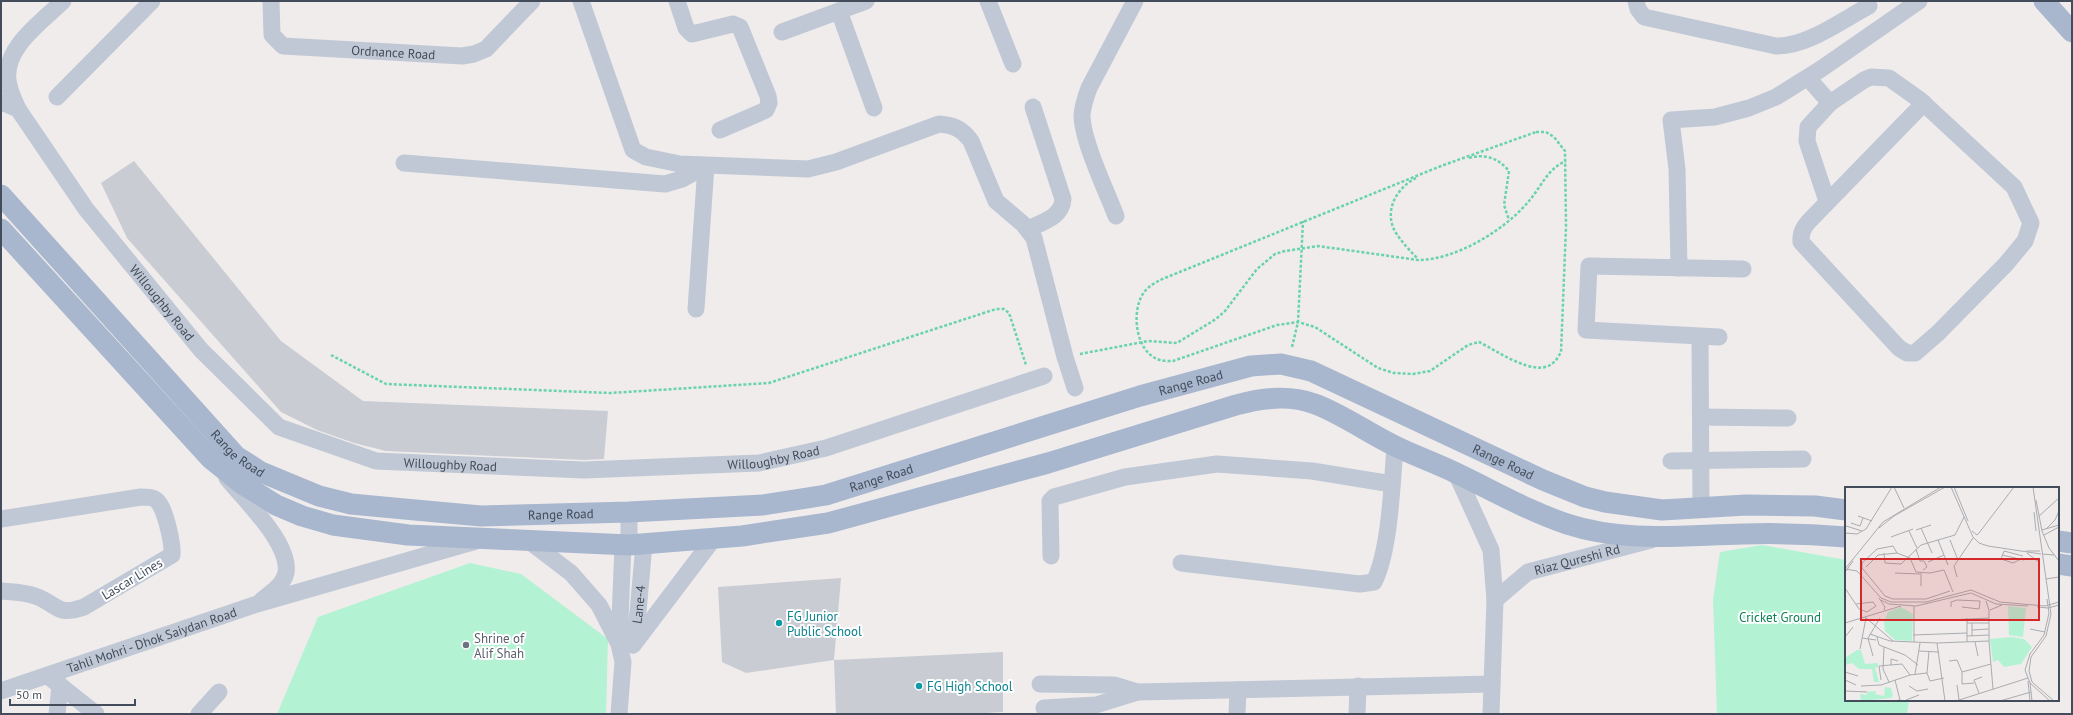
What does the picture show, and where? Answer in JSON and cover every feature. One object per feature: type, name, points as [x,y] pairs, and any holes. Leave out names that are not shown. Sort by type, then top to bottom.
[{"type":"main road","points":[[2044,1],[2072,32]]},
{"type":"main road","name":"Range Road","points":[[1,195],[236,456],[261,472],[319,496],[351,504],[481,516],[629,512],[763,505],[826,495],[1140,396],[1251,366],[1282,364],[1311,370],[1543,480],[1585,496],[1625,506],[1655,509],[1746,505],[1807,506],[1845,510]]},
{"type":"main road","points":[[1,229],[210,458],[241,483],[276,505],[308,518],[333,525],[408,535],[480,540],[632,545],[714,538],[828,523],[1048,463],[1256,400],[1280,397],[1314,403],[1396,446],[1456,473],[1527,510],[1569,525],[1614,535],[1663,537],[1743,534],[1812,534],[1845,537]]},
{"type":"main road","points":[[2059,540],[2072,543]]},
{"type":"main road","points":[[2059,564],[2072,566]]},
{"type":"street","name":"Willoughby Road","points":[[63,1],[20,43],[11,57],[8,70],[8,80],[18,109],[86,209],[201,350],[279,427],[376,461],[584,470],[759,462],[826,448],[1038,378]]},
{"type":"street","points":[[57,97],[152,1]]},
{"type":"street","name":"Ordnance Road","points":[[271,1],[272,35],[277,42],[283,46],[462,56],[474,54],[486,49],[532,1]]},
{"type":"street","points":[[581,1],[633,150],[646,157],[680,164],[706,166],[808,169],[836,162],[939,124],[949,125],[965,132],[971,141],[996,201],[1028,229],[1037,248],[1064,357],[1075,388]]},
{"type":"street","points":[[677,1],[689,32],[692,34],[733,24],[740,27],[768,96],[766,110],[720,130]]},
{"type":"street","points":[[782,32],[866,1]]},
{"type":"street","points":[[988,1],[1013,64]]},
{"type":"street","points":[[1636,1],[1638,9],[1644,17],[1776,46],[1790,47],[1807,40],[1869,6]]},
{"type":"street","points":[[1852,1],[1869,6],[1895,18]]},
{"type":"street","points":[[1680,268],[1677,169],[1671,120],[1715,117],[1749,108],[1776,97],[1808,78],[1919,1]]},
{"type":"street","points":[[1116,216],[1085,135],[1082,116],[1084,101],[1089,88],[1131,3]]},
{"type":"street","points":[[839,11],[874,108]]},
{"type":"street","points":[[1828,201],[1807,141],[1806,133],[1812,120],[1830,102],[1871,77],[1890,78],[1924,103],[2014,187],[2030,223],[2025,241],[2006,264],[1938,333],[1915,353],[1907,353],[1899,348],[1801,242],[1803,228],[1924,103]]},
{"type":"street","points":[[1808,78],[1830,102]]},
{"type":"street","points":[[1,102],[18,109]]},
{"type":"street","points":[[1028,229],[1056,216],[1061,211],[1063,199],[1033,107]]},
{"type":"street","points":[[404,163],[665,184],[682,179],[706,166]]},
{"type":"street","points":[[696,310],[706,166]]},
{"type":"street","points":[[1719,337],[1586,330],[1589,266],[1743,269]]},
{"type":"street","points":[[1700,337],[1701,508]]},
{"type":"street","points":[[1700,418],[1788,418]]},
{"type":"street","points":[[1181,563],[1360,584],[1374,582],[1381,564],[1396,446]]},
{"type":"street","points":[[210,458],[274,535],[285,554],[286,573],[278,587],[257,604]]},
{"type":"street","points":[[1671,461],[1802,460]]},
{"type":"street","points":[[1051,556],[1050,501],[1054,497],[1125,477],[1217,464],[1312,471],[1392,484]]},
{"type":"street","points":[[1456,473],[1492,550],[1495,600],[1491,714]]},
{"type":"street","name":"Lascar Lines","points":[[1,519],[141,497],[156,499],[162,504],[173,548],[172,555],[84,607],[70,612],[60,610],[36,596],[20,592],[1,591]]},
{"type":"street","name":"Lane-4","points":[[619,714],[626,644],[632,545],[629,512]]},
{"type":"street","name":"Riaz Qureshi Rd","points":[[1495,600],[1528,572],[1663,537]]},
{"type":"street","points":[[529,541],[571,573],[599,605],[626,644],[714,538]]},
{"type":"street","name":"Tahli Mohri - Dhok Saiydan Road","points":[[1,691],[54,680],[257,604],[480,540]]},
{"type":"street","points":[[54,680],[57,714]]},
{"type":"street","points":[[54,680],[96,714]]},
{"type":"street","points":[[1040,684],[1114,685],[1138,692]]},
{"type":"street","points":[[1044,708],[1096,704],[1138,692],[1492,684]]},
{"type":"street","points":[[1357,714],[1358,686]]},
{"type":"street","points":[[1237,714],[1238,690]]},
{"type":"street","points":[[199,714],[219,692]]},
{"type":"path","points":[[1536,132],[1546,132],[1554,136],[1565,151],[1566,161],[1566,227],[1561,352],[1554,363],[1541,368],[1527,366],[1478,342],[1468,345],[1430,370],[1413,374],[1394,373],[1378,368],[1316,327],[1298,322],[1277,326],[1173,361],[1161,361],[1154,357],[1146,350],[1141,342],[1136,318],[1137,308],[1146,290],[1153,284],[1303,221],[1441,166],[1536,132]]},
{"type":"path","points":[[1418,260],[1395,232],[1391,220],[1392,206],[1396,194],[1406,183],[1436,169],[1475,156],[1494,158],[1503,163],[1509,171],[1504,205],[1509,220]]},
{"type":"path","points":[[1064,357],[1141,342],[1177,343],[1216,319],[1225,311],[1257,269],[1267,261],[1285,251],[1318,246],[1418,260],[1430,260],[1459,251],[1509,220],[1528,202],[1552,169],[1566,161]]},
{"type":"path","points":[[1289,366],[1298,322],[1303,221]]},
{"type":"path","points":[[331,355],[386,384],[610,393],[769,383],[996,309],[1004,309],[1009,313],[1038,378]]},
{"type":"green space","name":"Cricket Ground","points":[[1762,545],[1845,560],[1845,701],[1909,701],[1907,714],[1717,714],[1713,600],[1720,552]]},
{"type":"green space","points":[[470,563],[521,574],[608,639],[606,714],[277,714],[318,617]]},
{"type":"building","points":[[134,161],[281,341],[363,401],[608,411],[604,459],[584,460],[386,451],[354,443],[317,430],[281,412],[127,238],[101,183]]},
{"type":"building","name":"FG Junior Public School","points":[[841,578],[834,660],[746,673],[722,662],[718,587]]},
{"type":"building","name":"FG High School","points":[[1003,652],[1003,712],[968,714],[836,714],[834,660]]},
{"type":"place","name":"FG Junior Public School","points":[[779,623]]},
{"type":"place","name":"Shrine of Alif Shah","points":[[466,645]]},
{"type":"place","name":"FG High School","points":[[919,686]]}]
